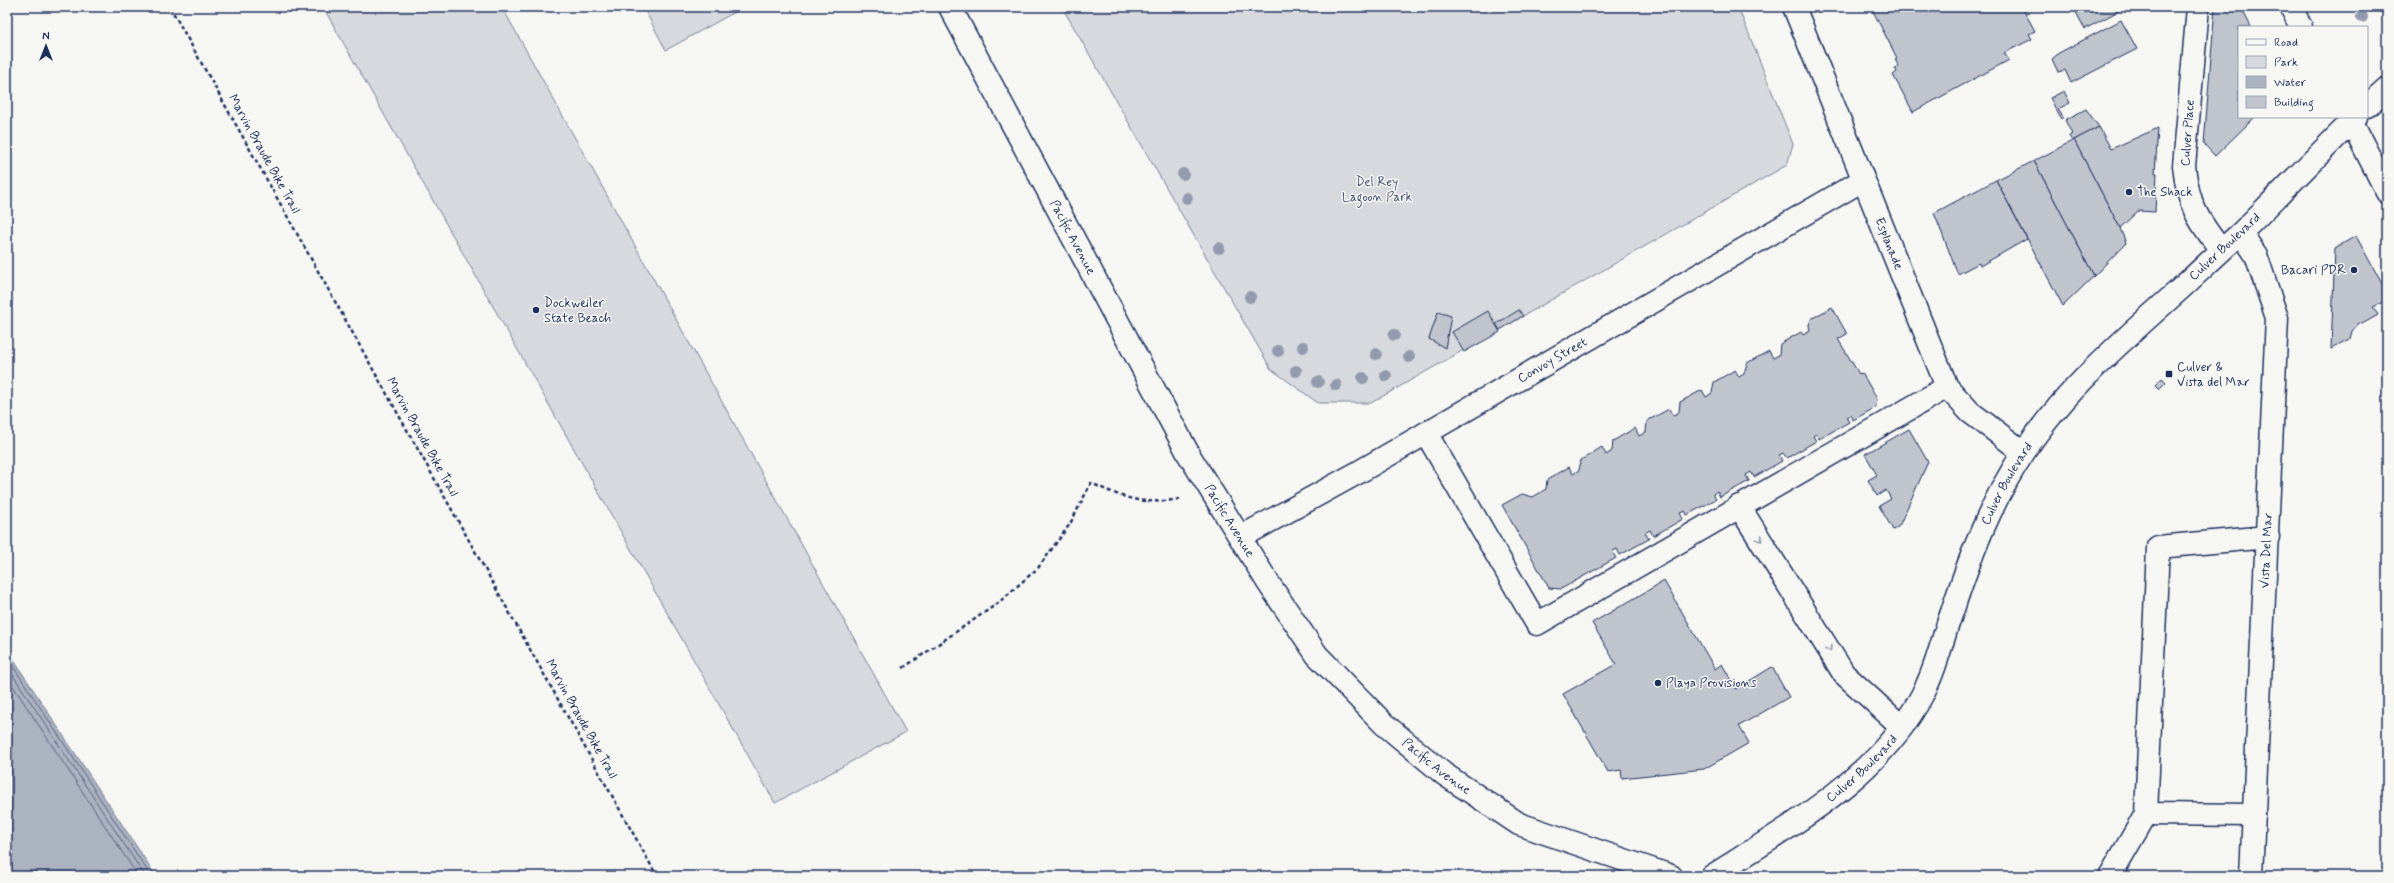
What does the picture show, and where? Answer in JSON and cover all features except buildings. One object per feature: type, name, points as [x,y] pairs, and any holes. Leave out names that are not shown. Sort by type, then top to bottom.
[{"type":"street","name":"Pacific Avenue","points":[[950,7],[1189,455],[1241,537],[1267,582],[1317,655],[1384,724],[1444,774],[1519,824],[1671,876]]},
{"type":"street","name":"Esplanade","points":[[1794,7],[1947,387],[1970,412],[2024,452]]},
{"type":"street","name":"Culver Place","points":[[2198,7],[2184,166],[2187,192],[2199,222],[2221,250]]},
{"type":"street","points":[[2291,7],[2300,26]]},
{"type":"street","points":[[2368,105],[2387,88]]},
{"type":"street","name":"Culver Boulevard","points":[[1712,876],[1791,826],[1853,780],[1902,727],[1927,685],[1965,571],[1986,521],[2024,452],[2064,398],[2221,250],[2241,234],[2352,119]]},
{"type":"street","points":[[2352,119],[2387,192]]},
{"type":"street","name":"Convoy Street","points":[[1241,537],[1426,433],[1863,180]]},
{"type":"street","name":"Vista Del Mar","points":[[2241,234],[2256,255],[2277,318],[2268,537],[2251,876]]},
{"type":"street","points":[[1426,433],[1537,624],[1947,387]]},
{"type":"street","points":[[1739,506],[1844,674],[1902,727]]},
{"type":"street","points":[[2110,876],[2146,814],[2158,548],[2268,537]]},
{"type":"street","points":[[2146,814],[2254,815]]},
{"type":"path","name":"Marvin Braude Bike Trail","points":[[170,7],[657,876]]},
{"type":"path","points":[[903,668],[997,604],[1038,568],[1070,524],[1091,483],[1120,496],[1152,503],[1211,491]]},
{"type":"green space","points":[[323,7],[502,7],[906,732],[775,803]]},
{"type":"green space","points":[[643,7],[744,7],[666,50]]},
{"type":"green space","name":"Del Rey Lagoon Park","points":[[1062,7],[1738,7],[1793,144],[1787,165],[1371,403],[1318,403],[1271,369]]},
{"type":"water","points":[[7,650],[156,876],[7,876]]},
{"type":"place","name":"The Shack","points":[[2129,192]]},
{"type":"place","name":"Bacari PDR","points":[[2354,270]]},
{"type":"place","name":"Dockweiler State Beach","points":[[536,310]]},
{"type":"place","name":"Culver & Vista del Mar","points":[[2169,374]]},
{"type":"place","name":"Playa Provisions","points":[[1658,683]]}]
